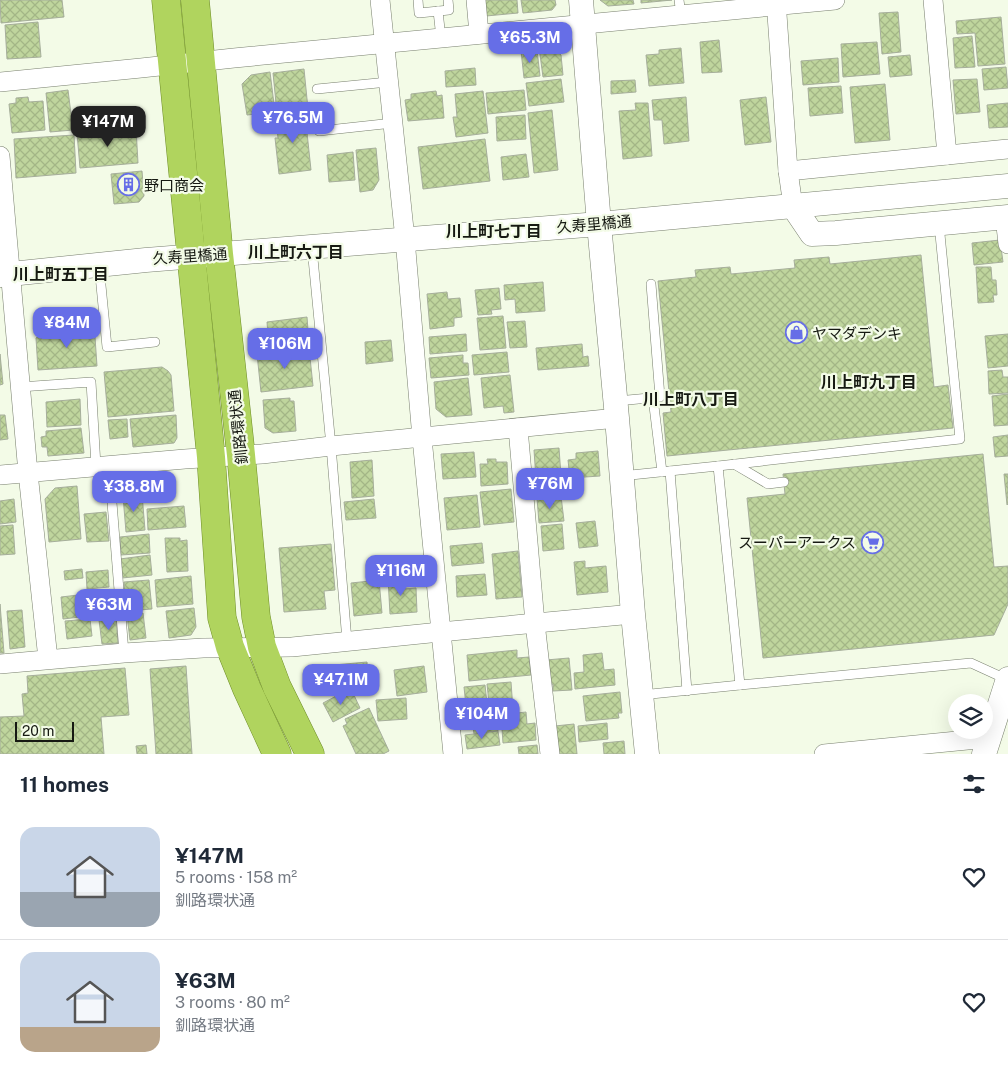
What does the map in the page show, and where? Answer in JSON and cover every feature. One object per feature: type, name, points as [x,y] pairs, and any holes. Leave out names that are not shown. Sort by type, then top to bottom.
[{"type":"highway","name":"釧路環状通","points":[[166,0],[211,457],[222,618],[230,647],[247,689],[278,754]]},
{"type":"highway","name":"釧路環状通","points":[[195,0],[256,617],[262,648],[277,688],[310,754]]},
{"type":"street","points":[[380,0],[405,239],[440,632],[453,754]]},
{"type":"street","points":[[476,0],[479,34]]},
{"type":"street","points":[[581,0],[633,614],[647,754]]},
{"type":"street","points":[[0,82],[584,24],[680,7],[836,0]]},
{"type":"street","points":[[933,0],[947,155]]},
{"type":"street","points":[[776,3],[788,171],[793,206],[812,234],[1007,217],[1008,244]]},
{"type":"street","points":[[788,171],[1008,149]]},
{"type":"street","points":[[0,156],[5,275],[20,387],[48,659]]},
{"type":"street","name":"久寿里橋通","points":[[5,275],[191,256],[599,224],[1008,186]]},
{"type":"street","points":[[0,475],[262,454],[518,428],[616,410]]},
{"type":"street","points":[[518,428],[535,623],[550,754]]},
{"type":"street","points":[[0,664],[124,653],[230,647],[292,647],[633,614]]},
{"type":"street","points":[[824,754],[986,746],[1008,679]]},
{"type":"lane","points":[[418,0],[420,13],[449,10],[448,0]]},
{"type":"lane","points":[[438,11],[441,38]]},
{"type":"lane","points":[[316,89],[388,82]]},
{"type":"lane","points":[[320,131],[393,123]]},
{"type":"lane","points":[[621,476],[960,439],[939,224]]},
{"type":"lane","points":[[312,246],[347,641]]},
{"type":"lane","points":[[99,265],[107,347],[155,342]]},
{"type":"lane","points":[[616,410],[660,397],[651,284]]},
{"type":"lane","points":[[20,387],[90,382],[124,653]]},
{"type":"lane","points":[[654,398],[666,471],[687,691]]},
{"type":"lane","points":[[734,464],[768,484],[784,482]]},
{"type":"lane","points":[[718,466],[740,685]]},
{"type":"lane","points":[[641,696],[971,663],[1008,679]]},
{"type":"building","points":[[0,0],[62,0],[64,17],[1,23]]},
{"type":"building","points":[[484,0],[517,0],[518,13],[486,16]]},
{"type":"building","points":[[521,0],[555,0],[556,5],[552,10],[523,13]]},
{"type":"building","points":[[600,0],[633,0],[634,4],[608,6]]},
{"type":"building","points":[[641,0],[672,0],[641,3]]},
{"type":"building","points":[[898,12],[901,52],[882,54],[879,13]]},
{"type":"building","points":[[1001,17],[1005,64],[978,66],[975,33],[957,34],[956,21]]},
{"type":"building","points":[[38,22],[41,57],[7,59],[5,25]]},
{"type":"building","points":[[972,36],[975,67],[955,68],[953,38]]},
{"type":"building","points":[[719,40],[722,72],[702,73],[700,42]]},
{"type":"building","points":[[877,42],[880,74],[843,77],[841,44]]},
{"type":"building","points":[[550,46],[561,55],[563,75],[543,77],[539,47]]},
{"type":"building","points":[[681,48],[684,83],[649,86],[646,55],[659,54],[659,50]]},
{"type":"building","points":[[537,50],[540,76],[524,78],[521,51]]},
{"type":"building","points":[[910,55],[912,75],[890,77],[888,57]]},
{"type":"building","points":[[838,58],[839,82],[803,85],[801,61]]},
{"type":"building","points":[[1006,67],[1008,88],[984,90],[982,69]]},
{"type":"building","points":[[475,68],[476,85],[446,87],[445,71]]},
{"type":"building","points":[[304,69],[308,109],[277,113],[273,73]]},
{"type":"building","points":[[270,72],[275,112],[247,115],[242,84],[251,75]]},
{"type":"building","points":[[561,79],[564,102],[529,106],[526,83]]},
{"type":"building","points":[[977,79],[980,112],[956,114],[953,80]]},
{"type":"building","points":[[635,80],[636,92],[611,94],[611,81]]},
{"type":"building","points":[[885,84],[890,140],[855,143],[850,87]]},
{"type":"building","points":[[841,86],[843,113],[810,116],[808,88]]},
{"type":"building","points":[[68,90],[73,130],[50,132],[46,93]]},
{"type":"building","points":[[524,90],[526,110],[488,114],[486,93]]},
{"type":"building","points":[[436,91],[437,96],[442,95],[444,118],[408,121],[405,100],[411,99],[411,94]]},
{"type":"building","points":[[483,91],[488,133],[456,137],[453,117],[457,117],[455,94]]},
{"type":"building","points":[[28,97],[29,102],[43,101],[45,130],[12,133],[9,104],[16,103],[16,98]]},
{"type":"building","points":[[686,97],[689,141],[664,144],[662,120],[654,120],[652,100]]},
{"type":"building","points":[[766,97],[771,142],[745,145],[740,100]]},
{"type":"building","points":[[635,103],[648,103],[652,156],[623,159],[619,111],[636,110]]},
{"type":"building","points":[[1008,103],[1008,127],[989,128],[987,105]]},
{"type":"building","points":[[552,110],[558,170],[534,173],[528,113]]},
{"type":"building","points":[[305,114],[311,170],[279,174],[275,138],[278,138],[276,117]]},
{"type":"building","points":[[525,115],[526,139],[497,141],[496,117]]},
{"type":"building","points":[[136,128],[138,163],[80,168],[77,133]]},
{"type":"building","points":[[74,135],[76,173],[16,178],[14,139]]},
{"type":"building","points":[[485,139],[490,181],[423,189],[418,147]]},
{"type":"building","points":[[376,148],[379,180],[373,190],[360,192],[356,150]]},
{"type":"building","points":[[353,152],[355,180],[329,182],[327,155]]},
{"type":"building","points":[[526,154],[529,177],[503,180],[501,157]]},
{"type":"building","name":"野口商会","points":[[142,171],[144,196],[139,202],[114,204],[111,174]]},
{"type":"building","points":[[1000,240],[1003,262],[974,265],[972,243]]},
{"type":"building","name":"ヤマダデンキ","points":[[921,255],[934,387],[948,385],[953,428],[667,456],[663,413],[671,412],[658,281],[696,277],[695,270],[730,267],[731,274],[795,268],[794,260],[829,257],[830,264]]},
{"type":"building","points":[[976,267],[991,267],[992,280],[996,280],[997,295],[993,295],[994,302],[978,303]]},
{"type":"building","points":[[543,282],[545,311],[516,313],[515,299],[505,300],[504,285]]},
{"type":"building","points":[[499,288],[501,309],[491,310],[492,314],[478,315],[475,290]]},
{"type":"building","points":[[447,292],[448,299],[460,298],[462,317],[454,318],[454,326],[430,329],[427,294]]},
{"type":"building","points":[[503,316],[506,348],[480,350],[477,318]]},
{"type":"building","points":[[307,317],[309,343],[269,348],[267,322]]},
{"type":"building","points":[[525,321],[527,347],[510,348],[507,322]]},
{"type":"building","points":[[94,323],[97,366],[38,370],[36,338],[44,332],[82,329],[81,325]]},
{"type":"building","points":[[466,334],[467,351],[430,354],[429,337]]},
{"type":"building","points":[[1008,334],[1008,366],[988,368],[985,336]]},
{"type":"building","points":[[391,340],[393,361],[366,364],[365,342]]},
{"type":"building","points":[[582,344],[583,357],[588,356],[589,366],[538,370],[536,348]]},
{"type":"building","points":[[309,348],[313,386],[261,392],[257,354]]},
{"type":"building","points":[[507,352],[509,372],[474,375],[472,355]]},
{"type":"building","points":[[0,354],[3,384],[0,385]]},
{"type":"building","points":[[463,355],[463,363],[468,363],[469,375],[431,378],[429,358]]},
{"type":"building","points":[[162,367],[171,375],[174,411],[108,417],[104,372]]},
{"type":"building","points":[[1002,370],[1003,377],[1008,377],[1008,393],[989,394],[988,371]]},
{"type":"building","points":[[510,375],[514,412],[504,413],[503,406],[484,408],[481,378]]},
{"type":"building","points":[[468,378],[472,415],[446,417],[436,409],[434,382]]},
{"type":"building","points":[[1008,394],[1008,425],[994,426],[992,396]]},
{"type":"building","points":[[290,398],[290,401],[294,401],[296,431],[273,433],[265,428],[263,400]]},
{"type":"building","points":[[80,399],[81,425],[47,427],[46,402]]},
{"type":"building","points":[[0,415],[5,415],[8,439],[0,440]]},
{"type":"building","points":[[176,415],[177,438],[174,443],[133,447],[130,419]]},
{"type":"building","points":[[127,419],[128,437],[110,439],[108,420]]},
{"type":"building","points":[[81,428],[84,453],[48,456],[47,447],[42,447],[41,437],[46,436],[46,431]]},
{"type":"building","points":[[1008,435],[1008,456],[995,457],[993,437]]},
{"type":"building","points":[[559,448],[561,476],[536,479],[534,450]]},
{"type":"building","points":[[598,451],[600,476],[570,478],[568,460],[576,459],[576,453]]},
{"type":"building","points":[[474,452],[476,477],[443,479],[441,454]]},
{"type":"building","name":"スーパーアークス","points":[[983,454],[994,567],[1008,566],[1008,604],[994,635],[763,658],[747,498],[785,494],[783,474]]},
{"type":"building","points":[[487,459],[496,459],[496,462],[507,462],[508,484],[481,486],[480,464],[488,464]]},
{"type":"building","points":[[372,460],[374,496],[352,498],[350,462]]},
{"type":"building","points":[[1004,474],[1008,474],[1007,505]]},
{"type":"building","points":[[77,486],[81,539],[49,542],[45,499],[55,488]]},
{"type":"building","points":[[511,489],[514,522],[484,525],[480,492]]},
{"type":"building","points":[[142,494],[145,530],[126,532],[123,496]]},
{"type":"building","points":[[477,495],[480,527],[447,530],[444,498]]},
{"type":"building","points":[[561,496],[564,521],[539,523],[537,498]]},
{"type":"building","points":[[14,499],[16,522],[0,524],[0,501]]},
{"type":"building","points":[[374,499],[376,518],[346,520],[344,502]]},
{"type":"building","points":[[184,506],[186,527],[148,530],[147,509]]},
{"type":"building","points":[[106,512],[109,541],[87,542],[84,514]]},
{"type":"building","points":[[595,521],[598,546],[579,548],[576,523]]},
{"type":"building","points":[[562,524],[564,549],[543,551],[541,526]]},
{"type":"building","points":[[13,525],[15,554],[0,555],[0,526]]},
{"type":"building","points":[[149,534],[150,553],[121,555],[120,537]]},
{"type":"building","points":[[165,538],[180,538],[180,541],[187,540],[188,571],[167,572]]},
{"type":"building","points":[[482,543],[484,563],[452,566],[450,546]]},
{"type":"building","points":[[331,544],[335,590],[324,591],[326,609],[284,612],[279,548]]},
{"type":"building","points":[[518,551],[522,597],[496,599],[492,554]]},
{"type":"building","points":[[150,555],[152,575],[122,578],[120,559]]},
{"type":"building","points":[[585,561],[585,568],[606,566],[608,592],[577,595],[574,562]]},
{"type":"building","points":[[82,569],[83,578],[65,580],[64,571]]},
{"type":"building","points":[[108,570],[109,587],[87,589],[86,572]]},
{"type":"building","points":[[485,574],[487,595],[457,597],[456,576]]},
{"type":"building","points":[[191,576],[193,604],[157,607],[155,580]]},
{"type":"building","points":[[404,577],[405,589],[416,588],[417,612],[390,614],[388,578]]},
{"type":"building","points":[[149,580],[152,609],[126,611],[124,582]]},
{"type":"building","points":[[379,580],[382,613],[354,616],[351,583]]},
{"type":"building","points":[[112,590],[115,615],[93,618],[90,592]]},
{"type":"building","points":[[87,594],[89,616],[63,619],[61,597]]},
{"type":"building","points":[[0,604],[4,653],[0,653]]},
{"type":"building","points":[[194,608],[196,627],[191,635],[169,638],[166,611]]},
{"type":"building","points":[[22,610],[25,647],[10,649],[7,611]]},
{"type":"building","points":[[143,613],[146,638],[130,640],[127,615]]},
{"type":"building","points":[[90,619],[92,636],[67,639],[65,621]]},
{"type":"building","points":[[116,619],[118,643],[102,644],[99,620]]},
{"type":"building","points":[[517,650],[517,658],[529,657],[531,675],[469,681],[467,655]]},
{"type":"building","points":[[602,653],[604,670],[614,669],[615,685],[575,689],[574,673],[584,672],[583,655]]},
{"type":"building","points":[[569,658],[572,690],[553,691],[553,684],[549,685],[546,660]]},
{"type":"building","points":[[367,662],[369,685],[314,690],[312,667]]},
{"type":"building","points":[[186,666],[192,754],[156,754],[150,669]]},
{"type":"building","points":[[424,666],[427,692],[397,696],[394,670]]},
{"type":"building","points":[[125,668],[129,715],[101,717],[104,754],[0,754],[0,717],[24,716],[22,694],[28,693],[27,676]]},
{"type":"building","points":[[511,682],[513,710],[490,713],[487,684]]},
{"type":"building","points":[[485,685],[488,712],[467,715],[464,687]]},
{"type":"building","points":[[352,691],[360,708],[333,722],[323,703],[342,693],[344,695]]},
{"type":"building","points":[[620,692],[622,713],[618,713],[619,718],[586,721],[583,696]]},
{"type":"building","points":[[406,698],[407,719],[378,721],[376,700]]},
{"type":"building","points":[[369,708],[389,751],[383,754],[356,754],[343,726],[347,724],[345,719]]},
{"type":"building","points":[[526,712],[527,724],[535,723],[536,740],[503,743],[501,715]]},
{"type":"building","points":[[496,715],[498,731],[474,734],[472,718]]},
{"type":"building","points":[[607,723],[608,739],[579,742],[578,726]]},
{"type":"building","points":[[574,724],[577,754],[558,754],[555,726]]},
{"type":"building","points":[[498,731],[500,745],[467,749],[465,735]]},
{"type":"building","points":[[624,741],[625,754],[604,754],[603,743]]},
{"type":"building","points":[[146,745],[147,754],[137,754],[136,746]]},
{"type":"building","points":[[537,745],[538,754],[519,754],[518,747]]},
{"type":"place","name":"野口商会","points":[[128,185]]},
{"type":"place","name":"ヤマダデンキ","points":[[796,333]]},
{"type":"place","name":"スーパーアークス","points":[[872,542]]},
{"type":"district","name":"川上町七丁目","points":[[494,231]]},
{"type":"district","name":"川上町六丁目","points":[[296,252]]},
{"type":"district","name":"川上町五丁目","points":[[61,274]]},
{"type":"district","name":"川上町九丁目","points":[[869,382]]},
{"type":"district","name":"川上町八丁目","points":[[691,399]]}]
